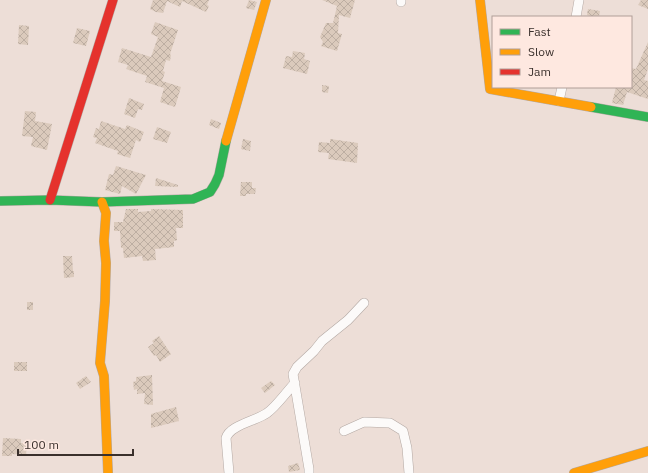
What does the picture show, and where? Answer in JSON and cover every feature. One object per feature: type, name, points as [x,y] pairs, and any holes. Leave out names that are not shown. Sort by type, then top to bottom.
[{"type":"street","points":[[50,200],[113,0]]},
{"type":"street","points":[[0,201],[50,200],[102,202],[193,199],[210,192],[216,184],[219,176],[231,122],[266,0]]},
{"type":"street","points":[[480,0],[480,20],[488,61],[490,89],[648,117]]},
{"type":"street","points":[[576,16],[579,0]]},
{"type":"street","points":[[559,101],[562,88]]},
{"type":"street","points":[[102,202],[106,213],[104,241],[106,271],[100,363],[104,376],[108,473]]},
{"type":"street","points":[[309,473],[310,469],[293,374],[297,367],[322,341],[348,320],[364,303]]},
{"type":"street","points":[[229,473],[226,438],[227,434],[233,429],[268,412],[295,383]]},
{"type":"street","points":[[344,431],[364,422],[390,423],[403,431],[407,448],[409,473]]},
{"type":"street","points":[[574,473],[648,451]]},
{"type":"building","points":[[153,0],[209,0],[207,5],[209,6],[206,12],[182,1],[180,7],[167,1],[163,13],[150,9]]},
{"type":"building","points":[[249,0],[257,2],[254,10],[246,8]]},
{"type":"building","points":[[322,0],[355,0],[350,18],[339,15],[338,33],[342,34],[337,51],[321,46],[323,42],[320,37],[326,23],[333,23],[337,6]]},
{"type":"building","points":[[641,0],[648,0],[648,9],[638,5]]},
{"type":"building","points":[[588,9],[600,11],[599,16],[587,15]]},
{"type":"building","points":[[155,22],[178,30],[170,54],[170,61],[166,60],[163,71],[165,72],[162,81],[181,87],[175,107],[160,102],[164,88],[145,82],[147,76],[126,69],[128,65],[118,62],[122,48],[151,57],[158,37],[151,34]]},
{"type":"building","points":[[19,25],[29,26],[28,45],[18,44]]},
{"type":"building","points":[[77,28],[90,31],[86,46],[73,43]]},
{"type":"building","points":[[648,42],[648,69],[644,80],[648,81],[648,99],[627,92],[623,105],[612,103],[616,88],[632,88],[632,68],[636,69]]},
{"type":"building","points":[[293,51],[305,53],[304,59],[310,61],[307,74],[283,68],[286,56],[292,57]]},
{"type":"building","points":[[322,85],[329,86],[328,93],[322,92]]},
{"type":"building","points":[[129,98],[144,104],[142,110],[138,109],[135,118],[124,114]]},
{"type":"building","points":[[25,111],[36,112],[35,121],[52,124],[47,150],[31,146],[33,137],[22,136]]},
{"type":"building","points":[[211,119],[221,123],[219,129],[209,125]]},
{"type":"building","points":[[101,121],[125,129],[127,125],[144,132],[140,142],[136,140],[130,158],[117,154],[118,151],[95,143],[97,138],[93,137],[96,128],[99,129]]},
{"type":"building","points":[[157,127],[171,132],[167,143],[153,139]]},
{"type":"building","points":[[243,139],[251,141],[250,151],[241,149]]},
{"type":"building","points":[[330,139],[358,143],[357,163],[328,159],[329,153],[318,152],[319,142],[330,143]]},
{"type":"building","points":[[116,166],[146,175],[136,194],[122,186],[120,194],[105,190],[109,174],[113,175]]},
{"type":"building","points":[[156,178],[178,185],[178,187],[155,186]]},
{"type":"building","points":[[241,182],[252,182],[252,188],[256,188],[255,194],[240,196]]},
{"type":"building","points":[[126,209],[138,209],[138,212],[151,211],[151,209],[183,210],[183,228],[176,228],[177,240],[174,241],[174,247],[155,249],[156,260],[143,261],[142,256],[124,258],[123,248],[121,248],[120,231],[114,231],[114,222],[123,222]]},
{"type":"building","points":[[63,256],[72,256],[74,277],[64,278]]},
{"type":"building","points":[[27,302],[33,302],[33,310],[27,310]]},
{"type":"building","points":[[159,336],[171,354],[160,362],[156,355],[154,356],[148,347],[154,343],[152,341]]},
{"type":"building","points":[[14,362],[27,362],[27,371],[14,371]]},
{"type":"building","points":[[152,375],[153,405],[144,404],[145,393],[137,394],[137,389],[134,390],[133,382],[136,381],[136,377]]},
{"type":"building","points":[[86,376],[91,382],[80,389],[76,383]]},
{"type":"building","points":[[271,381],[275,385],[265,393],[261,388]]},
{"type":"building","points":[[176,407],[179,421],[151,428],[151,414]]},
{"type":"building","points":[[3,438],[21,439],[21,443],[27,443],[26,455],[12,454],[12,456],[2,456]]},
{"type":"building","points":[[298,463],[300,470],[289,472],[288,466]]},
{"type":"traffic: fast","points":[[591,107],[648,117]]},
{"type":"traffic: fast","points":[[0,201],[50,200],[102,202],[193,199],[210,192],[215,184],[219,175],[226,141]]},
{"type":"traffic: slow","points":[[226,141],[266,0]]},
{"type":"traffic: slow","points":[[480,0],[490,89],[591,107]]},
{"type":"traffic: slow","points":[[102,202],[106,213],[104,241],[106,263],[105,301],[100,363],[104,376],[108,473]]},
{"type":"traffic: slow","points":[[574,473],[648,451]]},
{"type":"traffic: jam","points":[[50,200],[113,0]]}]
